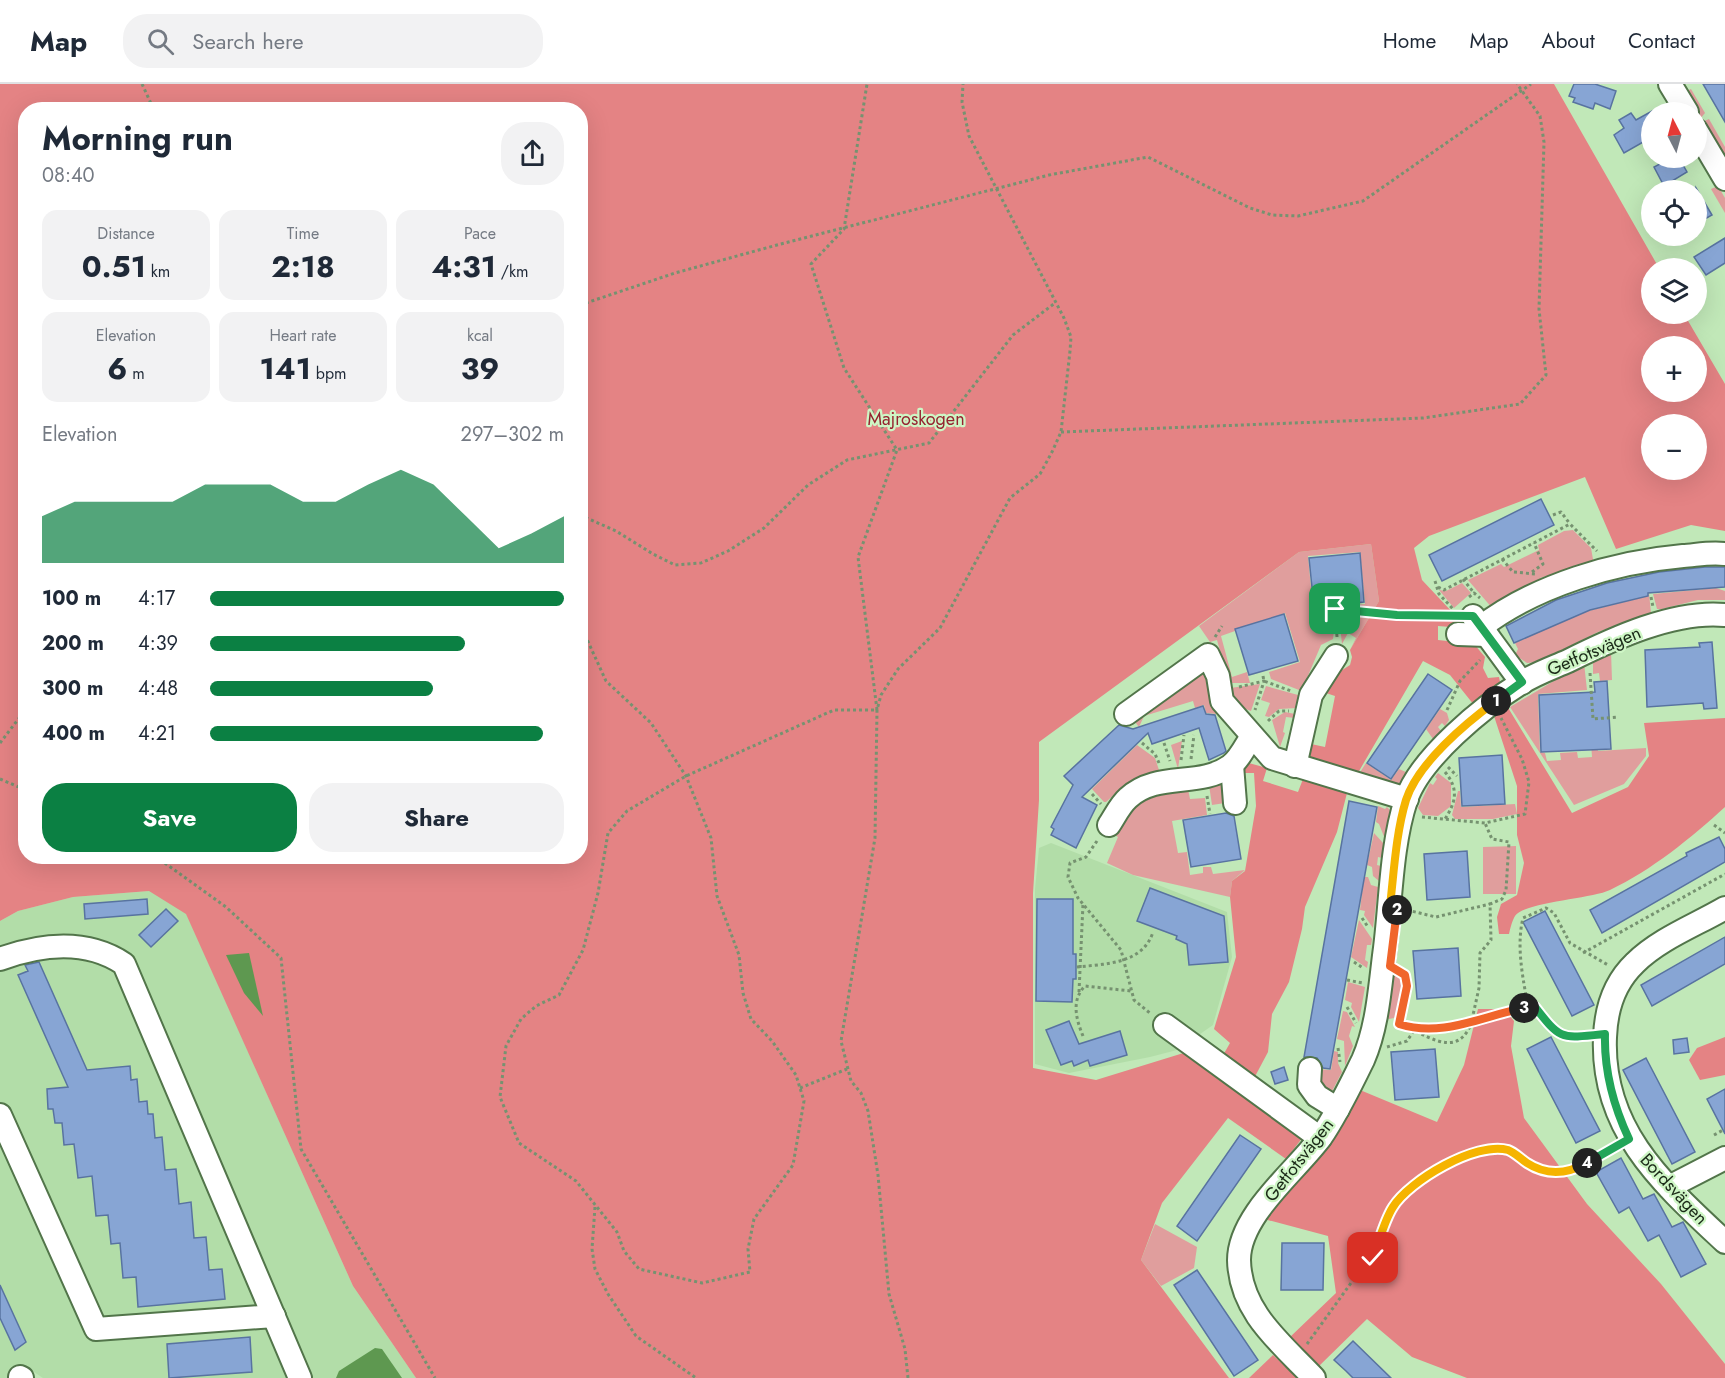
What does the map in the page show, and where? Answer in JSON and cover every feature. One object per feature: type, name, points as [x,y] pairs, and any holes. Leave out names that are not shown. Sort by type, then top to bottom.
[{"type":"street","points":[[1670,84],[1681,102]]},
{"type":"street","points":[[1707,148],[1725,179]]},
{"type":"street","points":[[1458,634],[1475,620],[1600,571],[1641,559],[1725,554]]},
{"type":"street","name":"Getfotsvägen","points":[[1314,1378],[1262,1324],[1250,1307],[1243,1292],[1239,1257],[1241,1244],[1255,1217],[1320,1138],[1338,1109],[1368,1048],[1367,1021],[1390,906],[1396,850],[1421,774],[1448,742],[1479,713],[1522,682],[1613,639],[1686,618],[1725,615]]},
{"type":"street","points":[[1475,620],[1522,682]]},
{"type":"street","points":[[1295,766],[1311,695],[1337,648]]},
{"type":"street","points":[[1126,714],[1208,655],[1218,676],[1222,701],[1258,724],[1272,758],[1410,807]]},
{"type":"street","points":[[1235,803],[1232,765],[1258,724]]},
{"type":"street","points":[[1109,825],[1127,799],[1142,788],[1232,765]]},
{"type":"street","name":"Bordsvägen","points":[[1725,908],[1650,950],[1625,974],[1610,1002],[1605,1034],[1606,1069],[1611,1092],[1629,1139],[1669,1187],[1725,1242]]},
{"type":"street","points":[[0,959],[58,945],[108,953],[124,964],[300,1378]]},
{"type":"street","points":[[1166,1025],[1320,1138]]},
{"type":"street","points":[[1310,1069],[1309,1085],[1317,1096],[1338,1109]]},
{"type":"street","points":[[0,1114],[96,1329],[274,1316]]},
{"type":"street","points":[[1669,1187],[1725,1158]]},
{"type":"path","points":[[142,84],[150,102]]},
{"type":"path","points":[[867,84],[844,229],[811,264],[844,368],[897,450]]},
{"type":"path","points":[[877,710],[881,695],[898,669],[940,627],[958,598],[1010,498],[1040,474],[1061,432],[1071,337],[969,136],[962,102],[963,84]]},
{"type":"path","points":[[1061,432],[1423,418],[1520,404],[1546,375],[1539,309],[1544,142],[1540,116],[1524,90],[1517,84]]},
{"type":"path","points":[[588,302],[675,273],[1049,175],[1148,157],[1250,208],[1272,215],[1298,216],[1363,201],[1531,84]]},
{"type":"path","points":[[588,519],[616,531],[653,554],[675,564],[700,563],[728,551],[764,528],[808,485],[847,460],[929,442],[1013,335],[1055,303]]},
{"type":"path","points":[[897,450],[858,557],[877,710],[875,838],[841,1041],[847,1069],[868,1111],[878,1175],[889,1294],[905,1349],[908,1378]]},
{"type":"path","points":[[1553,515],[1561,512],[1570,524],[1595,547],[1600,559],[1600,571]]},
{"type":"path","points":[[1437,587],[1444,590],[1570,524]]},
{"type":"path","points":[[1531,573],[1543,564],[1534,543]]},
{"type":"path","points":[[1502,559],[1513,572],[1543,576]]},
{"type":"path","points":[[1337,648],[1335,609],[1475,620],[1492,611],[1463,579]]},
{"type":"path","points":[[1435,581],[1439,594],[1475,620]]},
{"type":"path","points":[[1447,710],[1460,681],[1475,620],[1474,593]]},
{"type":"path","points":[[588,642],[606,681],[651,723],[686,776],[711,838],[717,896],[739,955],[743,993],[751,1019],[772,1041],[796,1075],[804,1101],[793,1166],[754,1219],[748,1249],[750,1272],[702,1283],[639,1269],[624,1251],[616,1232],[576,1181],[519,1143],[500,1097],[506,1046],[521,1019],[536,1006],[560,995],[583,950],[598,893],[608,833],[627,811],[686,776],[834,710],[877,710]]},
{"type":"path","points":[[1589,671],[1593,719],[1618,717]]},
{"type":"path","points":[[1258,724],[1264,678]]},
{"type":"path","points":[[1234,686],[1264,678],[1302,695]]},
{"type":"path","points":[[1258,724],[1280,711],[1292,711]]},
{"type":"path","points":[[1410,807],[1445,819],[1485,823],[1525,814],[1529,782],[1522,759],[1497,711]]},
{"type":"path","points":[[0,743],[18,719]]},
{"type":"path","points":[[1178,780],[1184,735]]},
{"type":"path","points":[[1178,780],[1194,735]]},
{"type":"path","points":[[1142,743],[1178,780]]},
{"type":"path","points":[[1439,766],[1452,780],[1455,789],[1454,806],[1445,819]]},
{"type":"path","points":[[0,779],[18,787]]},
{"type":"path","points":[[1390,906],[1437,917],[1502,899],[1506,890],[1509,842],[1492,839],[1485,823]]},
{"type":"path","points":[[1714,825],[1725,833]]},
{"type":"path","points":[[1086,857],[1070,863],[1068,877],[1083,904],[1121,950],[1134,1000],[1166,1025]]},
{"type":"path","points":[[166,864],[226,907],[281,958],[301,1149],[435,1378]]},
{"type":"path","points":[[1583,953],[1725,874]]},
{"type":"path","points":[[1083,904],[1076,1020],[1083,1036]]},
{"type":"path","points":[[1347,1007],[1353,1021],[1399,1024],[1415,1029],[1440,1043],[1454,1044],[1461,1041],[1471,1024],[1479,988],[1479,953],[1491,940],[1490,904]]},
{"type":"path","points":[[1528,1007],[1521,964],[1521,929],[1523,918],[1545,908],[1554,914],[1570,943],[1583,953],[1625,974]]},
{"type":"path","points":[[1078,967],[1124,962],[1150,944],[1153,932]]},
{"type":"path","points":[[1398,971],[1405,975],[1407,986],[1399,1024]]},
{"type":"path","points":[[1347,980],[1368,984]]},
{"type":"path","points":[[1079,992],[1085,986],[1131,991]]},
{"type":"path","points":[[1415,1029],[1471,1024],[1535,1007],[1549,1027],[1561,1034],[1572,1037],[1605,1034]]},
{"type":"path","points":[[1380,1050],[1407,1041],[1415,1029]]},
{"type":"path","points":[[1338,1048],[1340,1058]]},
{"type":"path","points":[[800,1088],[847,1069]]},
{"type":"path","points":[[1714,1134],[1725,1129]]},
{"type":"path","points":[[1296,1359],[1351,1283],[1373,1258],[1393,1206],[1451,1160],[1478,1150],[1508,1150],[1530,1165],[1550,1173],[1573,1171],[1629,1139]]},
{"type":"path","points":[[596,1206],[592,1249],[595,1269],[608,1293],[636,1336],[696,1378]]},
{"type":"shaded area","points":[[1691,89],[1699,102],[1691,102],[1685,92]]},
{"type":"shaded area","points":[[1709,119],[1725,147],[1725,155],[1722,157],[1707,131],[1707,120]]},
{"type":"shaded area","points":[[1718,186],[1725,198],[1725,213],[1711,189]]},
{"type":"shaded area","points":[[1573,530],[1591,548],[1594,565],[1549,584],[1546,576],[1540,578],[1542,586],[1493,609],[1468,580],[1501,564],[1504,567],[1539,550],[1538,545],[1564,531]]},
{"type":"shaded area","points":[[1371,544],[1379,601],[1350,650],[1356,638],[1348,633],[1342,644],[1338,607],[1365,604],[1360,552],[1308,556],[1313,609],[1319,608],[1319,613],[1331,612],[1333,619],[1323,620],[1324,632],[1334,630],[1333,639],[1321,645],[1302,690],[1271,679],[1269,672],[1300,662],[1285,613],[1221,636],[1232,677],[1247,672],[1250,683],[1229,683],[1217,640],[1210,642],[1199,626],[1299,552]]},
{"type":"shaded area","points":[[1462,583],[1471,593],[1454,608],[1439,590],[1446,591]]},
{"type":"shaded area","points":[[1716,588],[1725,591],[1725,600],[1698,600],[1662,609],[1657,609],[1653,594]]},
{"type":"shaded area","points":[[1649,593],[1651,613],[1598,632],[1538,662],[1527,663],[1515,655],[1518,649],[1515,643],[1580,613],[1648,596]]},
{"type":"shaded area","points":[[1611,651],[1612,680],[1600,681],[1599,673],[1593,674],[1593,660]]},
{"type":"shaded area","points":[[1584,663],[1587,690],[1538,694],[1540,752],[1545,753],[1547,761],[1561,760],[1560,753],[1577,752],[1578,758],[1592,757],[1590,729],[1596,729],[1598,751],[1646,748],[1646,756],[1624,784],[1574,805],[1510,707]]},
{"type":"shaded area","points":[[1199,672],[1206,673],[1217,714],[1206,713],[1204,705],[1195,708],[1193,701],[1144,716],[1139,727],[1132,718]]},
{"type":"shaded area","points":[[1260,684],[1251,711],[1232,697],[1230,688]]},
{"type":"shaded area","points":[[1266,686],[1298,695],[1297,708],[1279,709],[1269,717],[1265,716],[1270,703],[1261,700]]},
{"type":"shaded area","points":[[1440,709],[1447,713],[1449,720],[1445,726],[1442,723],[1438,727],[1441,731],[1433,739],[1426,729]]},
{"type":"shaded area","points":[[1285,712],[1295,714],[1295,718],[1286,717],[1283,732],[1285,733],[1280,747],[1272,720]]},
{"type":"shaded area","points":[[1182,741],[1178,769],[1171,745]]},
{"type":"shaded area","points":[[1137,745],[1155,758],[1160,773],[1136,778],[1104,802],[1092,789]]},
{"type":"shaded area","points":[[1366,763],[1391,780],[1399,769],[1408,773],[1401,782],[1392,787],[1357,777]]},
{"type":"shaded area","points":[[1438,773],[1451,783],[1451,806],[1438,816],[1423,815],[1418,808],[1430,783],[1433,785],[1437,779],[1435,777]]},
{"type":"shaded area","points":[[1223,780],[1225,803],[1212,805],[1209,785]]},
{"type":"shaded area","points":[[1187,784],[1190,799],[1205,798],[1207,815],[1172,821],[1178,853],[1187,852],[1190,875],[1203,873],[1203,867],[1211,867],[1213,874],[1245,870],[1232,881],[1230,897],[1133,875],[1107,863],[1118,837],[1112,833],[1146,793]]},
{"type":"shaded area","points":[[1458,791],[1460,791],[1461,807],[1515,804],[1517,814],[1493,819],[1455,819],[1452,815]]},
{"type":"shaded area","points":[[1378,806],[1385,809],[1387,807],[1390,810],[1385,839],[1376,822]]},
{"type":"shaded area","points":[[1374,833],[1384,844],[1382,858],[1378,857],[1377,865],[1381,866],[1379,881],[1373,876],[1372,867],[1367,865]]},
{"type":"shaded area","points":[[1051,843],[1227,912],[1232,957],[1213,1025],[1177,1050],[1150,1057],[1069,1073],[1035,1064],[1035,889],[1039,848]]},
{"type":"shaded area","points":[[1516,846],[1516,894],[1483,894],[1483,847]]},
{"type":"shaded area","points":[[1364,877],[1368,877],[1371,885],[1378,887],[1373,928],[1364,915],[1365,911],[1360,910]]},
{"type":"shaded area","points":[[150,891],[186,913],[353,1286],[416,1378],[43,1378],[25,1366],[20,1378],[0,1378],[0,921],[18,911],[73,897]]},
{"type":"shaded area","points":[[1359,920],[1372,939],[1371,945],[1367,945],[1365,960],[1368,962],[1367,968],[1351,957]]},
{"type":"shaded area","points":[[249,953],[263,1016],[244,993],[226,955]]},
{"type":"shaded area","points":[[1391,970],[1403,978],[1404,994],[1397,1014],[1394,1018],[1389,1019],[1385,1016]]},
{"type":"shaded area","points":[[1348,982],[1365,987],[1359,1022],[1351,1007],[1352,1003],[1345,1000]]},
{"type":"shaded area","points":[[1343,1011],[1347,1012],[1355,1027],[1352,1026],[1349,1036],[1353,1046],[1345,1066],[1344,1041],[1337,1039]]},
{"type":"shaded area","points":[[1334,1051],[1338,1052],[1338,1063],[1342,1072],[1329,1097],[1322,1094],[1317,1069],[1331,1070]]},
{"type":"shaded area","points":[[1155,1224],[1197,1247],[1194,1268],[1161,1286],[1141,1260]]},
{"type":"shaded area","points":[[375,1348],[382,1349],[402,1378],[336,1378],[339,1371]]},
{"type":"green space","name":"Majroskogen","points":[[0,84],[1554,84],[1641,236],[1641,246],[1646,246],[1653,258],[1641,258],[1641,324],[1690,324],[1697,336],[1641,336],[1641,402],[1707,402],[1707,353],[1725,384],[1725,531],[1691,525],[1616,549],[1585,477],[1429,536],[1414,548],[1422,580],[1454,614],[1463,628],[1438,626],[1438,640],[1474,644],[1485,657],[1483,668],[1488,678],[1499,677],[1500,682],[1474,705],[1450,675],[1423,661],[1355,778],[1310,759],[1311,744],[1325,747],[1335,696],[1323,692],[1330,678],[1350,665],[1352,657],[1350,650],[1379,601],[1371,544],[1299,552],[1039,742],[1039,800],[1033,893],[1033,1068],[1096,1080],[1190,1051],[1303,1137],[1286,1159],[1228,1118],[1162,1203],[1141,1260],[1229,1378],[416,1378],[353,1286],[186,914],[149,891],[73,897],[18,911],[0,921]]},
{"type":"green space","points":[[1507,706],[1572,813],[1628,787],[1649,756],[1644,723],[1725,718],[1725,807],[1670,853],[1626,882],[1601,893],[1521,911],[1515,916],[1509,934],[1499,934],[1497,917],[1501,904],[1517,895],[1524,863],[1517,835],[1517,786],[1494,716]]},
{"type":"green space","points":[[1245,762],[1267,768],[1263,781],[1298,792],[1303,779],[1347,793],[1337,832],[1305,907],[1289,982],[1272,1014],[1268,1052],[1251,1084],[1222,1057],[1230,1043],[1214,1029],[1236,957],[1230,897],[1232,881],[1245,871],[1256,806],[1254,773],[1240,773]]},
{"type":"green space","points":[[1478,1009],[1504,1009],[1514,1021],[1511,1046],[1524,1118],[1587,1204],[1661,1284],[1725,1364],[1725,1378],[1467,1378],[1412,1357],[1367,1319],[1318,1367],[1289,1338],[1336,1293],[1328,1236],[1264,1219],[1320,1156],[1360,1090],[1437,1122],[1464,1065]]},
{"type":"green space","points":[[1725,1037],[1725,1075],[1700,1080],[1689,1060],[1697,1048]]},
{"type":"green space","points":[[1273,1355],[1298,1378],[1249,1378]]},
{"type":"building","points":[[1574,84],[1595,84],[1616,91],[1610,109],[1595,103],[1593,109],[1573,102],[1575,98],[1569,96]]},
{"type":"building","points":[[1703,84],[1725,84],[1725,122]]},
{"type":"building","points":[[1631,113],[1636,120],[1641,117],[1641,143],[1624,153],[1614,135],[1624,128],[1619,120]]},
{"type":"building","points":[[1655,168],[1685,168],[1687,172],[1674,180],[1661,180]]},
{"type":"building","points":[[1707,207],[1712,215],[1707,218]]},
{"type":"building","points":[[1725,238],[1725,263],[1707,274],[1707,258],[1694,257]]},
{"type":"building","points":[[1541,499],[1554,525],[1442,581],[1429,555]]},
{"type":"building","points":[[1360,553],[1364,602],[1314,607],[1309,558]]},
{"type":"building","points":[[1725,567],[1725,587],[1648,593],[1648,596],[1590,610],[1514,643],[1506,626],[1556,600],[1607,583],[1659,572]]},
{"type":"building","points":[[1284,614],[1298,661],[1249,675],[1235,629]]},
{"type":"building","points":[[1712,642],[1717,708],[1704,709],[1703,703],[1647,707],[1645,650],[1700,647],[1699,643]]},
{"type":"building","points":[[1428,674],[1452,690],[1391,779],[1367,763]]},
{"type":"building","points":[[1607,681],[1611,749],[1541,752],[1539,695],[1595,692],[1594,682]]},
{"type":"building","points":[[1203,706],[1206,714],[1215,715],[1226,751],[1224,753],[1209,760],[1199,728],[1152,744],[1148,733],[1082,797],[1097,805],[1076,848],[1051,835],[1054,829],[1051,827],[1073,785],[1064,776],[1119,725],[1133,729]]},
{"type":"building","points":[[1502,755],[1505,804],[1462,806],[1459,758]]},
{"type":"building","points":[[1349,801],[1377,807],[1330,1069],[1323,1068],[1317,1058],[1304,1057]]},
{"type":"building","points":[[1226,813],[1234,816],[1241,859],[1191,867],[1183,820]]},
{"type":"building","points":[[1719,837],[1725,849],[1725,862],[1602,933],[1590,910],[1687,856],[1686,853]]},
{"type":"building","points":[[1467,851],[1470,897],[1427,900],[1424,854]]},
{"type":"building","points":[[1150,888],[1224,916],[1228,962],[1189,965],[1187,944],[1176,939],[1177,936],[1137,921]]},
{"type":"building","points":[[147,899],[148,914],[85,919],[84,904]]},
{"type":"building","points":[[1037,899],[1073,899],[1073,954],[1076,954],[1076,979],[1073,979],[1072,1002],[1036,1001]]},
{"type":"building","points":[[166,909],[178,921],[151,947],[139,935]]},
{"type":"building","points":[[1545,911],[1594,1005],[1572,1016],[1523,922]]},
{"type":"building","points":[[1725,937],[1725,964],[1652,1006],[1641,985]]},
{"type":"building","points":[[1458,948],[1461,996],[1417,999],[1413,951]]},
{"type":"building","points":[[39,962],[87,1070],[130,1066],[131,1080],[137,1079],[139,1102],[147,1101],[148,1114],[153,1114],[155,1138],[162,1137],[165,1170],[176,1169],[179,1204],[191,1202],[194,1238],[206,1237],[209,1270],[222,1269],[225,1299],[138,1307],[136,1277],[123,1278],[120,1243],[111,1244],[108,1215],[96,1216],[92,1176],[78,1178],[74,1144],[64,1145],[62,1123],[55,1123],[53,1109],[48,1109],[47,1089],[68,1087],[18,975],[28,971],[25,965]]},
{"type":"building","points":[[1069,1021],[1079,1044],[1120,1031],[1127,1055],[1090,1066],[1088,1060],[1074,1066],[1072,1061],[1061,1065],[1046,1030]]},
{"type":"building","points":[[1551,1037],[1600,1131],[1576,1143],[1527,1049]]},
{"type":"building","points":[[1687,1038],[1689,1052],[1674,1054],[1673,1040]]},
{"type":"building","points":[[1435,1049],[1439,1097],[1395,1100],[1391,1052]]},
{"type":"building","points":[[1646,1058],[1695,1152],[1672,1164],[1623,1070]]},
{"type":"building","points":[[1284,1067],[1288,1080],[1275,1084],[1271,1072]]},
{"type":"building","points":[[1725,1089],[1725,1134],[1707,1099]]},
{"type":"building","points":[[1240,1135],[1261,1149],[1197,1241],[1177,1226]]},
{"type":"building","points":[[1621,1158],[1643,1199],[1654,1194],[1672,1227],[1683,1222],[1706,1264],[1681,1277],[1659,1235],[1648,1241],[1629,1207],[1619,1213],[1596,1172]]},
{"type":"building","points":[[1282,1243],[1324,1243],[1323,1290],[1281,1290]]},
{"type":"building","points":[[1197,1270],[1258,1360],[1234,1376],[1174,1285]]},
{"type":"building","points":[[0,1285],[26,1342],[15,1350],[0,1318]]},
{"type":"building","points":[[250,1337],[252,1372],[169,1378],[167,1344]]},
{"type":"building","points":[[1353,1341],[1391,1378],[1353,1378],[1334,1360]]},
{"type":"route","points":[[1335,609],[1397,615],[1473,616],[1522,682],[1479,713],[1448,742],[1421,774],[1407,799],[1396,850],[1390,906],[1397,907],[1390,966],[1405,975],[1407,986],[1404,1010],[1399,1024],[1415,1029],[1471,1024],[1514,1010],[1535,1007],[1549,1027],[1561,1034],[1572,1037],[1605,1034],[1606,1069],[1611,1092],[1629,1139],[1573,1171],[1550,1173],[1530,1165],[1508,1150],[1478,1150],[1451,1160],[1405,1194],[1393,1206],[1373,1258]]}]
